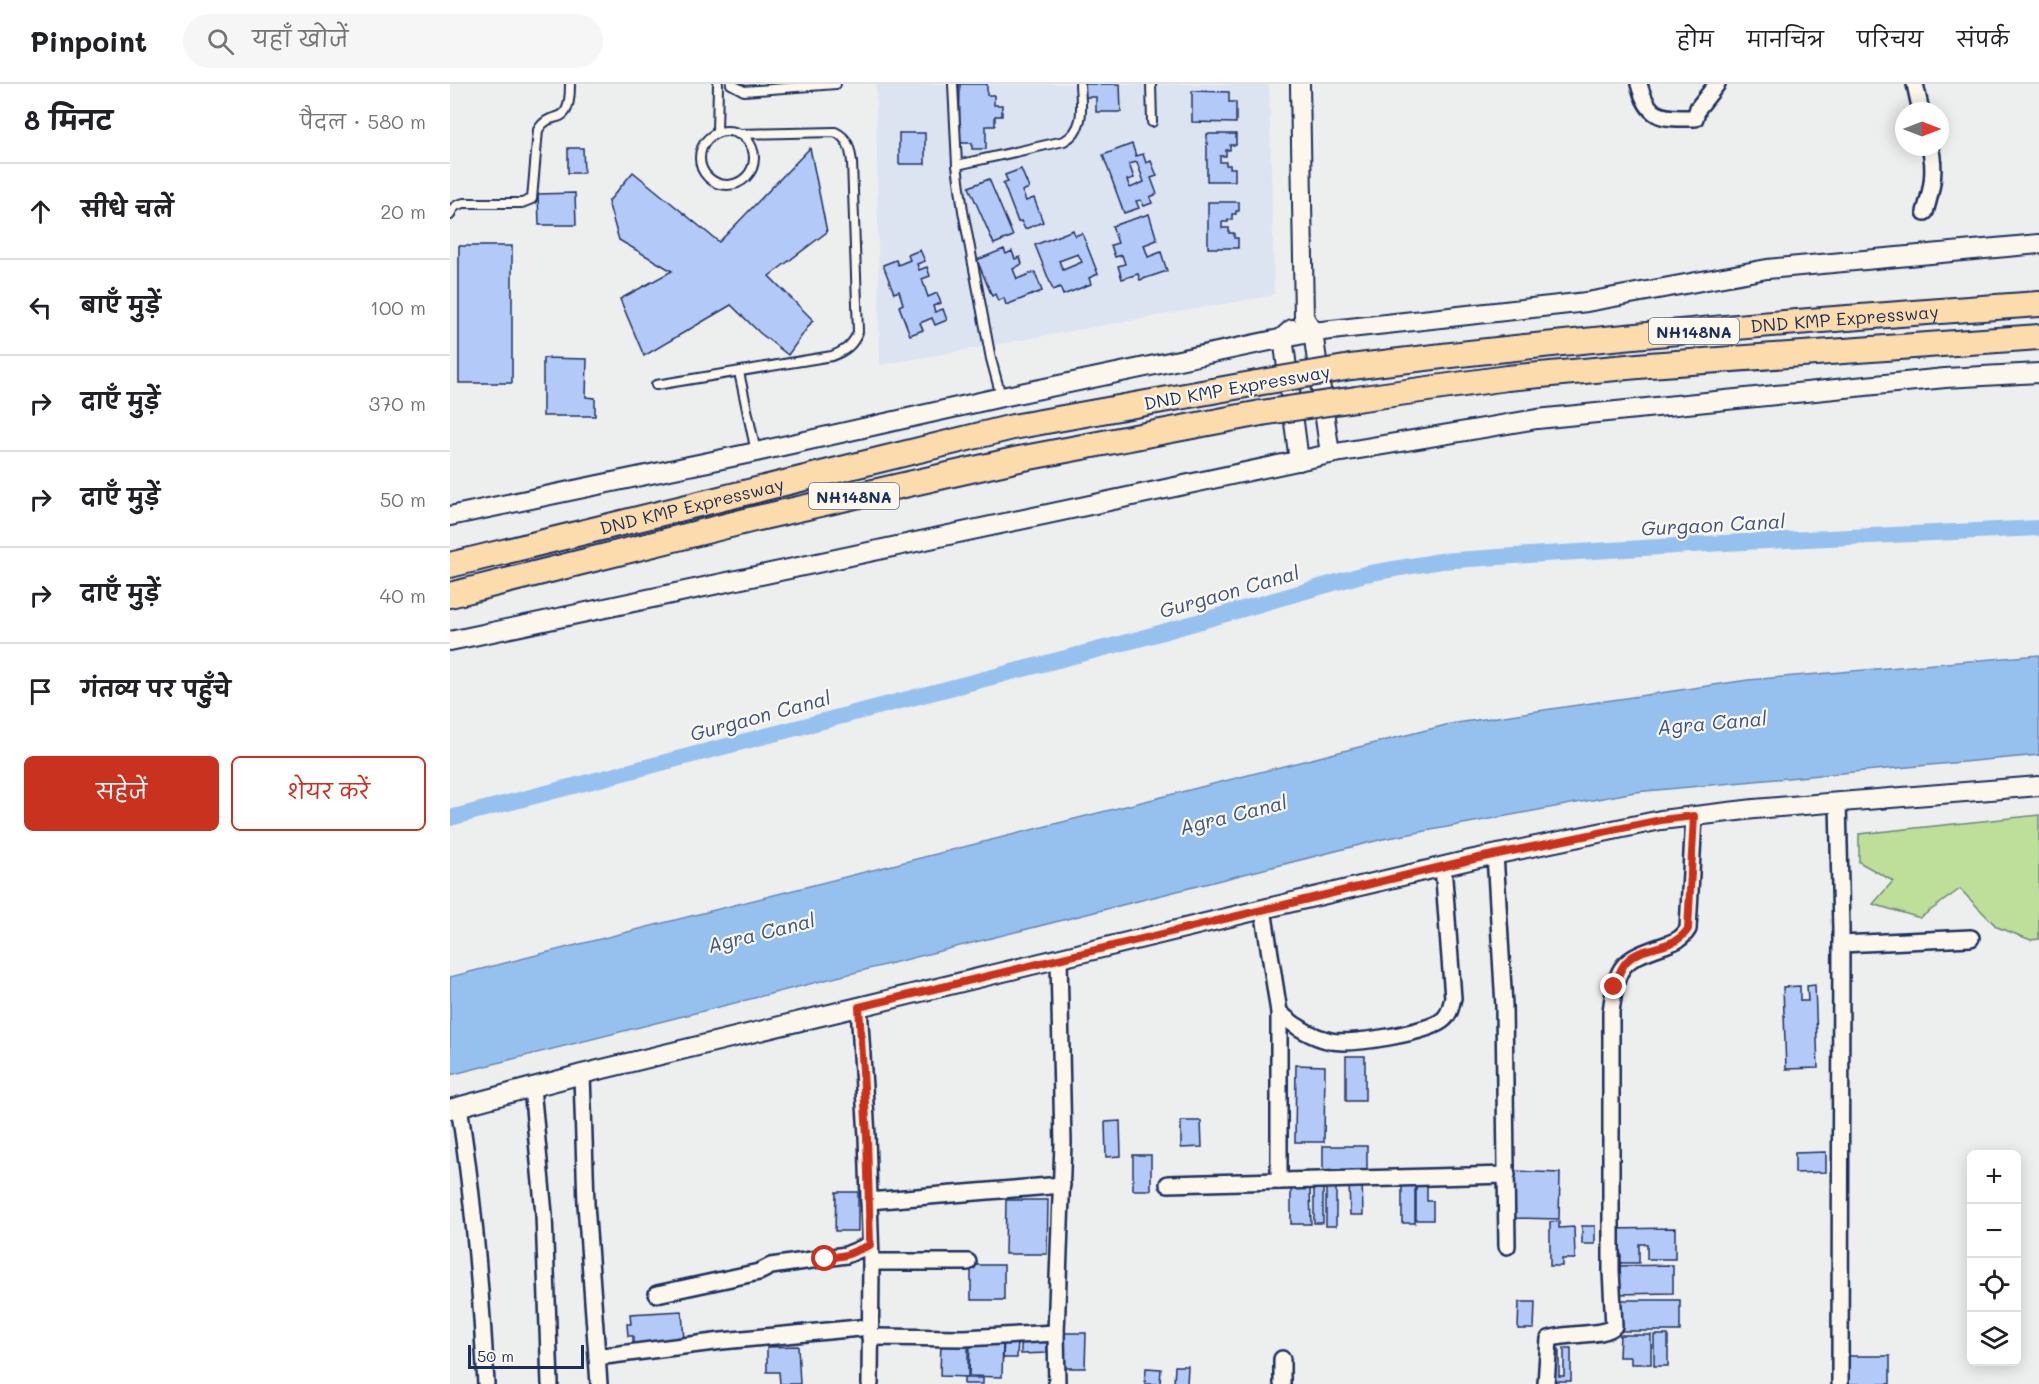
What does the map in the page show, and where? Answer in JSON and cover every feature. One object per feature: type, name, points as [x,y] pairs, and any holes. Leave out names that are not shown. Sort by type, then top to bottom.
[{"type":"highway","name":"DND KMP Expressway","points":[[450,565],[1013,427],[1351,367],[1505,348],[1650,334],[2039,304]]},
{"type":"highway","name":"DND KMP Expressway","points":[[450,595],[754,519],[1008,461],[1262,413],[1507,378],[1625,367],[2039,337]]},
{"type":"street","points":[[1300,84],[1308,324],[1330,454]]},
{"type":"street","points":[[1639,84],[1649,110],[1658,116],[1695,118],[1698,108],[1717,84]]},
{"type":"street","points":[[1915,84],[1919,102]]},
{"type":"street","points":[[1925,212],[1932,192],[1934,171],[1932,156]]},
{"type":"street","points":[[450,516],[1283,337],[1308,324],[1587,302],[1767,268],[2039,244]]},
{"type":"street","points":[[1283,337],[1299,461]]},
{"type":"street","points":[[450,641],[1330,454],[1537,419],[1945,378],[2039,373]]},
{"type":"street","points":[[486,1384],[474,1221],[455,1108],[582,1074],[1443,866],[1661,820],[1838,802],[2039,786]]},
{"type":"street","points":[[1838,802],[1841,944],[1840,1384]]},
{"type":"street","points":[[1546,1384],[1549,1339],[1566,1334],[1600,1334],[1611,1330],[1614,1326],[1611,1271],[1611,1012],[1614,987],[1626,962],[1636,954],[1678,941],[1688,929],[1694,816]]},
{"type":"street","points":[[1495,854],[1504,1006],[1507,1246]]},
{"type":"street","points":[[1279,1012],[1292,1024],[1332,1041],[1377,1040],[1419,1030],[1445,1019],[1450,1011],[1454,986],[1443,866]]},
{"type":"street","points":[[1263,909],[1279,1012],[1280,1181]]},
{"type":"street","points":[[1841,944],[1971,938]]},
{"type":"street","points":[[1057,1384],[1056,1333],[1062,1185],[1059,959]]},
{"type":"street","points":[[859,1007],[871,1262],[870,1384]]},
{"type":"street","points":[[582,1074],[586,1204],[599,1384]]},
{"type":"street","points":[[532,1088],[544,1214],[550,1384]]},
{"type":"street","points":[[1168,1184],[1507,1175]]},
{"type":"street","points":[[869,1202],[1062,1185]]},
{"type":"street","points":[[657,1294],[759,1272],[771,1266],[846,1255],[870,1245]]},
{"type":"street","points":[[871,1262],[968,1262]]},
{"type":"street","points":[[597,1357],[722,1341],[870,1332],[964,1338],[1056,1333]]},
{"type":"street","points":[[1282,1359],[1282,1384]]},
{"type":"lane","points":[[450,215],[452,209],[464,203],[522,202],[532,199],[538,130],[545,122],[566,112],[570,105],[570,84]]},
{"type":"lane","points":[[717,133],[718,84]]},
{"type":"lane","points":[[731,84],[744,91],[836,84]]},
{"type":"lane","points":[[953,84],[957,165],[963,211],[989,349],[1002,397]]},
{"type":"lane","points":[[957,165],[1064,141],[1071,137],[1080,122],[1080,84]]},
{"type":"lane","points":[[1151,84],[1152,122]]},
{"type":"lane","points":[[656,385],[832,356],[848,348],[855,341],[858,332],[850,146],[843,136],[835,132],[738,134],[725,131],[717,133],[707,140],[701,149],[700,159],[703,170],[709,178],[718,183],[728,185],[738,182],[747,176],[752,167],[751,146],[738,134]]},
{"type":"lane","points":[[739,372],[756,452]]},
{"type":"shaded area","points":[[876,84],[1269,84],[1274,295],[880,365]]},
{"type":"green space","points":[[2039,815],[2039,939],[2031,940],[1997,927],[1960,889],[1920,918],[1873,904],[1893,881],[1859,862],[1859,834]]},
{"type":"water","name":"Agra Canal","points":[[2039,655],[2039,755],[1635,792],[1383,839],[450,1075],[450,977],[1450,724],[1748,680]]},
{"type":"building","points":[[960,84],[987,84],[987,95],[994,95],[994,105],[1002,105],[1002,116],[995,116],[995,126],[986,126],[986,149],[972,149],[972,143],[959,143]]},
{"type":"building","points":[[1084,84],[1120,84],[1121,112],[1096,112],[1096,97],[1084,97]]},
{"type":"building","points":[[1192,91],[1229,92],[1229,102],[1236,102],[1236,123],[1192,122]]},
{"type":"building","points":[[899,133],[925,133],[925,164],[899,164]]},
{"type":"building","points":[[1207,134],[1236,134],[1236,145],[1230,145],[1230,150],[1226,150],[1226,156],[1220,156],[1220,162],[1226,162],[1230,168],[1235,168],[1235,181],[1207,181]]},
{"type":"building","points":[[1132,144],[1136,156],[1143,154],[1146,163],[1151,161],[1157,176],[1151,178],[1157,194],[1150,197],[1152,203],[1144,206],[1141,200],[1136,201],[1139,208],[1124,213],[1103,155]],"holes":[[[1137,162],[1144,182],[1130,188],[1127,180],[1134,178],[1129,164]]]},
{"type":"building","points":[[568,148],[583,148],[584,173],[568,173]]},
{"type":"building","points":[[810,148],[827,232],[769,276],[813,320],[788,355],[760,333],[731,305],[644,356],[620,299],[672,271],[619,240],[608,202],[633,172],[719,242]]},
{"type":"building","points":[[1021,169],[1029,188],[1022,191],[1026,201],[1034,198],[1043,222],[1025,229],[1021,221],[1018,222],[1003,183],[1008,182],[1005,175]]},
{"type":"building","points":[[989,179],[1013,236],[994,244],[969,187]]},
{"type":"building","points":[[575,193],[576,225],[539,225],[538,194]]},
{"type":"building","points":[[1208,202],[1239,202],[1239,211],[1232,214],[1232,220],[1222,222],[1222,228],[1229,228],[1229,233],[1234,233],[1234,238],[1238,238],[1238,248],[1208,248]]},
{"type":"building","points":[[1149,214],[1157,240],[1144,245],[1148,257],[1161,252],[1167,271],[1140,280],[1138,274],[1122,279],[1118,266],[1125,264],[1122,255],[1115,257],[1111,245],[1118,243],[1112,226]]},
{"type":"building","points":[[1073,230],[1075,236],[1082,233],[1098,274],[1089,278],[1091,284],[1063,295],[1060,287],[1053,290],[1035,245]],"holes":[[[1078,254],[1082,262],[1063,270],[1059,261]]]},
{"type":"building","points":[[459,246],[512,246],[512,383],[459,383]]},
{"type":"building","points":[[1004,249],[1006,254],[1012,251],[1015,259],[1020,257],[1022,264],[1013,269],[1017,279],[1035,272],[1042,291],[1006,305],[1004,298],[998,301],[995,294],[992,296],[977,260]]},
{"type":"building","points":[[920,250],[925,261],[917,264],[919,270],[927,267],[930,276],[922,279],[928,297],[937,293],[941,303],[933,306],[935,312],[943,309],[947,320],[935,325],[932,318],[920,323],[923,330],[910,335],[899,306],[903,304],[899,291],[894,293],[883,265],[896,260],[898,265],[910,260],[908,255]]},
{"type":"building","points":[[543,358],[587,359],[586,397],[595,398],[595,416],[543,416]]},
{"type":"building","points":[[1815,985],[1818,1068],[1786,1069],[1783,987],[1800,986],[1800,1001],[1808,1001],[1807,986]]},
{"type":"building","points":[[1346,1056],[1365,1056],[1365,1101],[1346,1101]]},
{"type":"building","points":[[1296,1065],[1325,1066],[1324,1142],[1295,1142]]},
{"type":"building","points":[[1120,1121],[1121,1156],[1106,1157],[1105,1122]]},
{"type":"building","points":[[1181,1121],[1201,1121],[1202,1147],[1181,1148]]},
{"type":"building","points":[[1323,1146],[1367,1146],[1367,1173],[1323,1174]]},
{"type":"building","points":[[1826,1152],[1826,1172],[1795,1173],[1795,1153]]},
{"type":"building","points":[[1133,1155],[1151,1155],[1151,1190],[1133,1190]]},
{"type":"building","points":[[1514,1171],[1560,1173],[1559,1219],[1513,1218]]},
{"type":"building","points":[[1402,1180],[1415,1180],[1415,1223],[1402,1223]]},
{"type":"building","points":[[1349,1181],[1362,1181],[1363,1215],[1350,1215]]},
{"type":"building","points":[[1416,1182],[1427,1182],[1427,1201],[1433,1201],[1433,1220],[1416,1220]]},
{"type":"building","points":[[1291,1188],[1310,1188],[1311,1224],[1291,1224]]},
{"type":"building","points":[[1326,1188],[1336,1188],[1336,1226],[1326,1226]]},
{"type":"building","points":[[1314,1189],[1323,1189],[1323,1223],[1314,1223]]},
{"type":"building","points":[[836,1192],[858,1192],[858,1231],[835,1231]]},
{"type":"building","points":[[1006,1200],[1048,1200],[1047,1254],[1005,1254]]},
{"type":"building","points":[[1559,1221],[1559,1228],[1574,1227],[1575,1259],[1562,1259],[1562,1266],[1550,1266],[1550,1222]]},
{"type":"building","points":[[1582,1226],[1595,1226],[1595,1244],[1582,1244]]},
{"type":"building","points":[[1675,1228],[1675,1259],[1647,1259],[1647,1244],[1639,1244],[1639,1263],[1621,1263],[1621,1254],[1611,1254],[1611,1229]]},
{"type":"building","points":[[971,1265],[1004,1265],[1004,1300],[971,1300]]},
{"type":"building","points":[[1673,1265],[1673,1293],[1615,1294],[1614,1266]]},
{"type":"building","points":[[1620,1300],[1680,1300],[1680,1331],[1620,1331]]},
{"type":"building","points":[[1519,1302],[1535,1302],[1534,1329],[1518,1329]]},
{"type":"building","points":[[682,1311],[684,1341],[633,1343],[633,1336],[628,1336],[627,1324],[631,1324],[630,1314]]},
{"type":"building","points":[[1060,1333],[1086,1333],[1085,1368],[1059,1368]]},
{"type":"building","points":[[1620,1335],[1651,1335],[1651,1364],[1631,1364],[1631,1357],[1619,1357]]},
{"type":"building","points":[[1654,1335],[1668,1335],[1668,1366],[1654,1366]]},
{"type":"building","points":[[1047,1337],[1047,1353],[1021,1354],[1021,1338]]},
{"type":"building","points":[[1004,1338],[1018,1338],[1017,1358],[1003,1358]]},
{"type":"building","points":[[941,1340],[968,1340],[968,1377],[940,1376]]},
{"type":"building","points":[[970,1340],[1003,1341],[1002,1377],[969,1376]]},
{"type":"building","points":[[798,1346],[800,1384],[780,1384],[779,1372],[767,1372],[767,1347]]},
{"type":"building","points":[[1564,1348],[1571,1348],[1571,1381],[1551,1381],[1550,1349],[1559,1349],[1559,1376],[1564,1376]]},
{"type":"building","points":[[1846,1356],[1890,1356],[1890,1384],[1846,1384]]},
{"type":"building","points":[[1175,1366],[1188,1366],[1187,1384],[1174,1384]]},
{"type":"building","points":[[1146,1368],[1161,1369],[1160,1384],[1145,1384]]},
{"type":"building","points":[[964,1378],[983,1378],[983,1384],[964,1384]]},
{"type":"waterway","name":"Gurgaon Canal","points":[[450,818],[1135,640],[1365,574],[1441,561],[1514,556],[2039,528]]},
{"type":"route","points":[[825,1259],[846,1255],[870,1245],[867,1136],[859,1007],[1474,859],[1661,820],[1694,816],[1688,929],[1678,941],[1636,954],[1626,962],[1614,987]]}]
